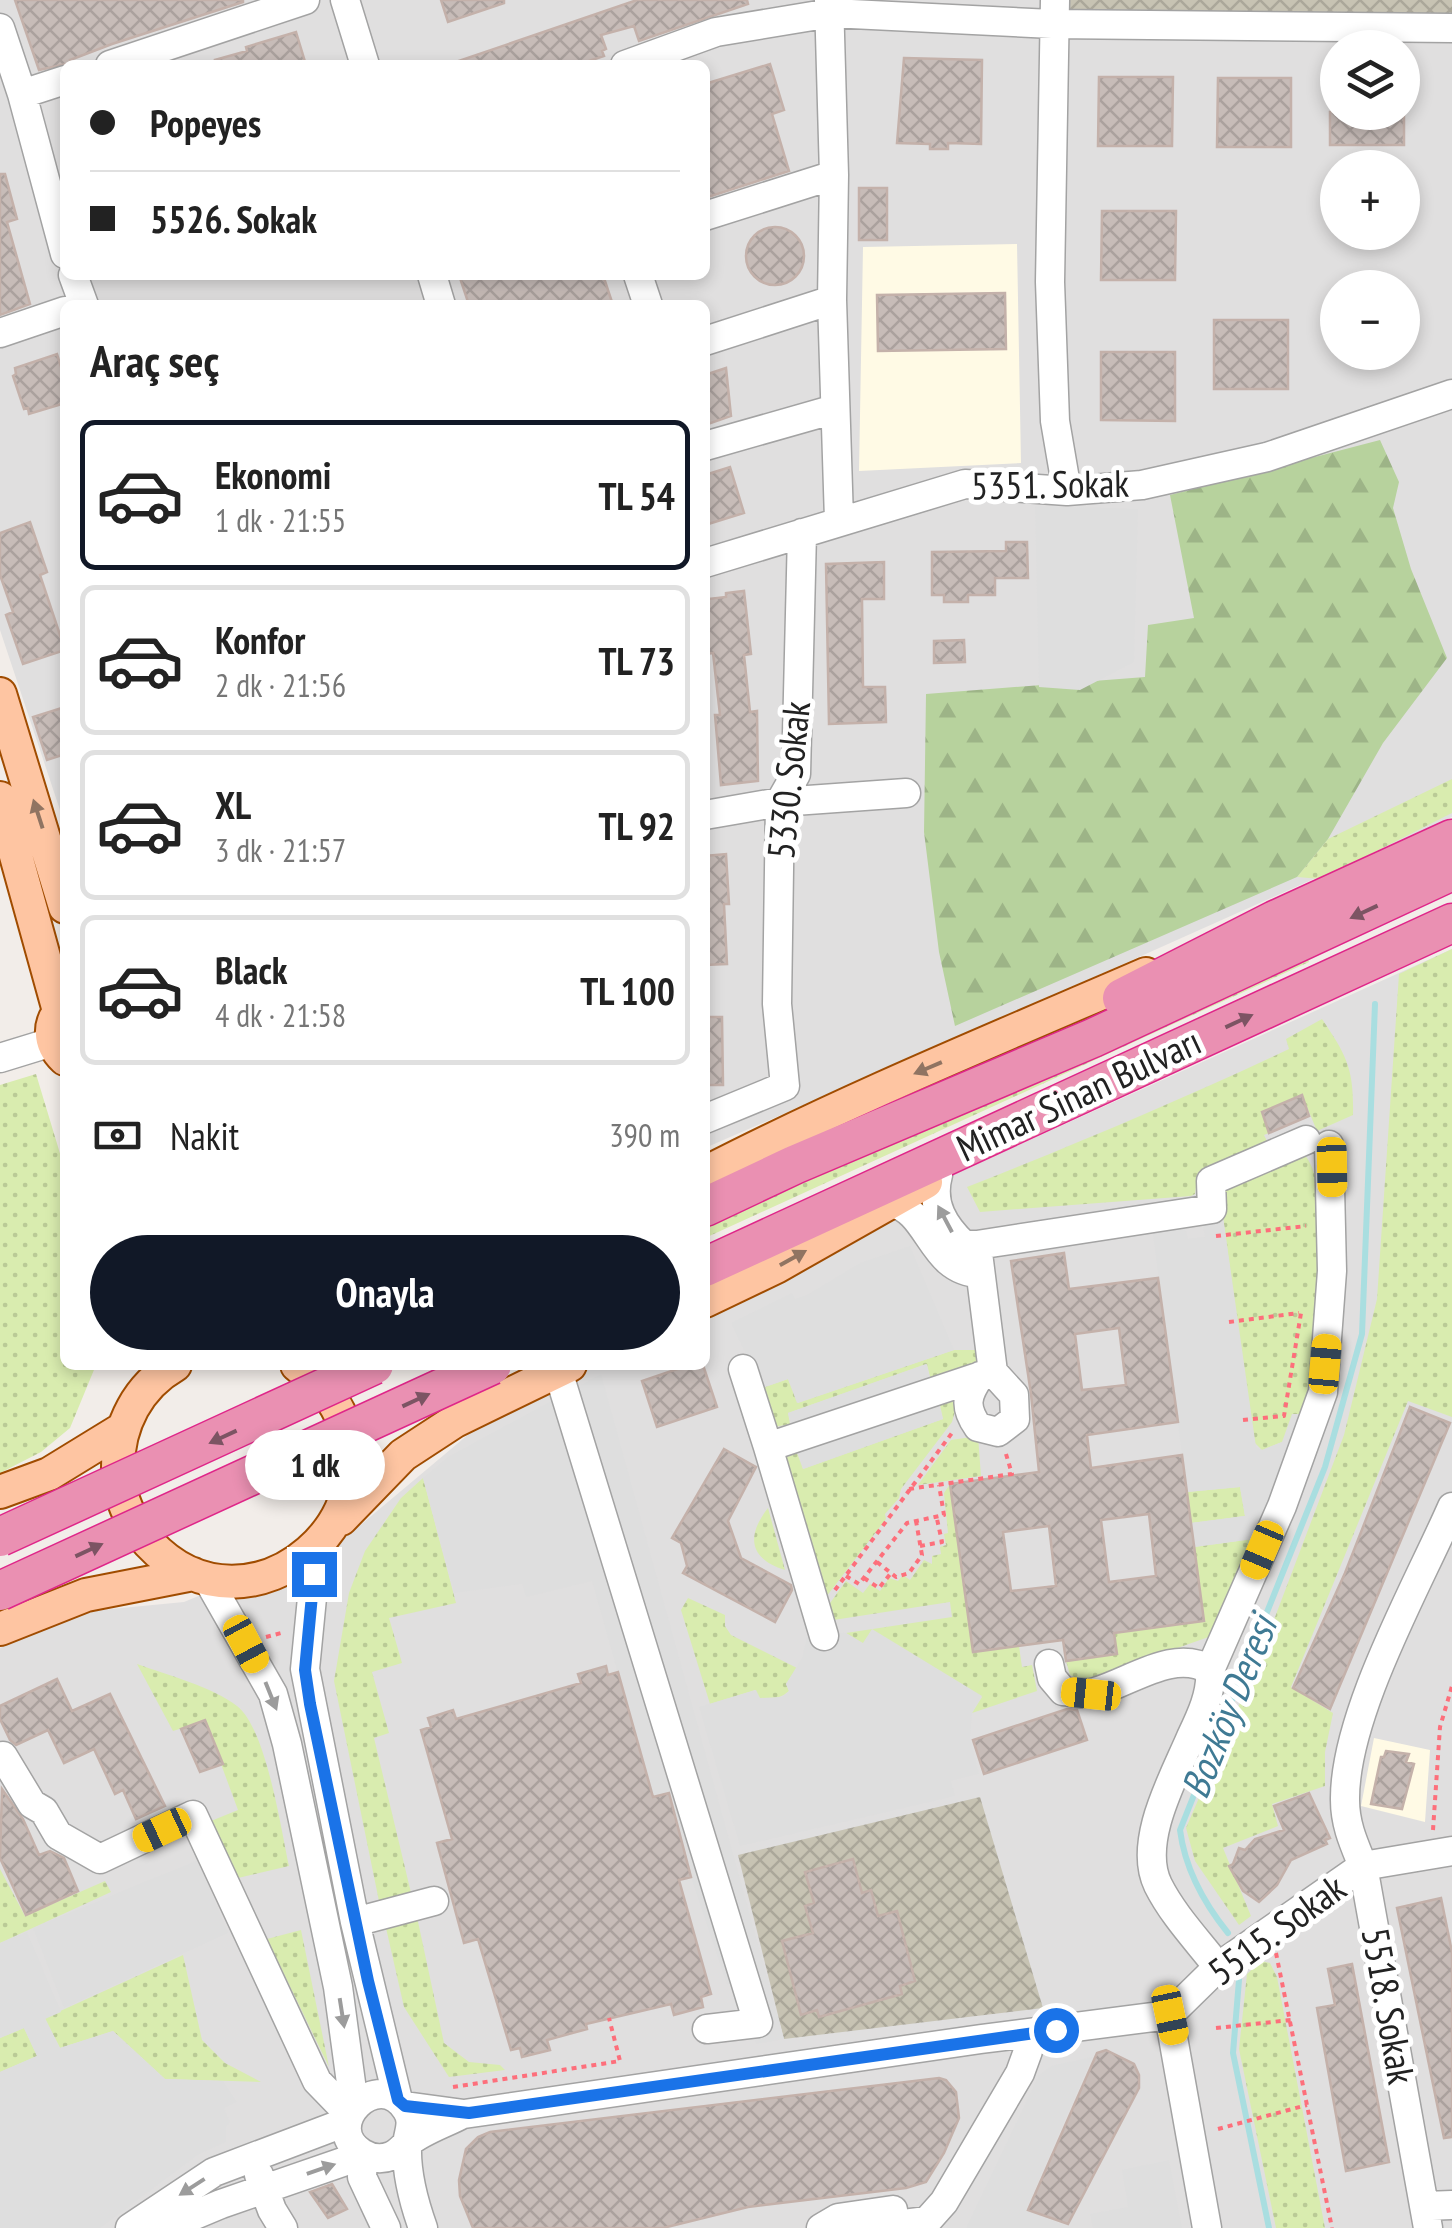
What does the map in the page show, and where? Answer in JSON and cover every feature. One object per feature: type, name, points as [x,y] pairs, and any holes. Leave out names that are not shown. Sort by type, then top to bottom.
[{"type":"highway","points":[[794,1165],[1275,920],[1452,839]]},
{"type":"highway","name":"Mimar Sinan Bulvarı","points":[[713,1192],[794,1165],[1093,1038],[1452,871]]},
{"type":"highway","name":"Mimar Sinan Bulvarı","points":[[710,1265],[1452,923]]},
{"type":"highway","points":[[0,1537],[363,1370]]},
{"type":"highway","points":[[0,1591],[481,1370]]},
{"type":"main road","points":[[0,694],[60,891]]},
{"type":"main road","points":[[0,798],[9,869],[60,1030]]},
{"type":"main road","points":[[713,1192],[867,1094],[1275,920]]},
{"type":"main road","points":[[710,1299],[776,1267],[1119,1076]]},
{"type":"main road","points":[[131,1370],[128,1418],[118,1470],[124,1502],[138,1531],[160,1554],[201,1577]]},
{"type":"main road","points":[[0,1492],[49,1474],[128,1418],[147,1387],[169,1370]]},
{"type":"main road","points":[[303,1370],[324,1388],[343,1419],[352,1455],[349,1492],[326,1536]]},
{"type":"main road","points":[[0,1629],[86,1596],[201,1577],[250,1580],[281,1572],[326,1536],[403,1455],[455,1421],[560,1370]]},
{"type":"street","points":[[125,60],[305,0]]},
{"type":"street","points":[[345,0],[363,60]]},
{"type":"street","points":[[830,7],[832,300],[839,520]]},
{"type":"street","points":[[640,60],[716,32],[830,7],[1452,28]]},
{"type":"street","points":[[1054,12],[1050,282],[1055,420],[1067,492]]},
{"type":"street","points":[[0,28],[60,234]]},
{"type":"street","points":[[22,94],[60,82]]},
{"type":"street","points":[[710,214],[834,175]]},
{"type":"street","points":[[710,339],[832,300]]},
{"type":"street","points":[[0,333],[60,312]]},
{"type":"street","name":"5351. Sokak","points":[[710,562],[964,484],[1067,492],[1142,485],[1267,457],[1452,394]]},
{"type":"street","points":[[710,445],[835,410]]},
{"type":"street","name":"5330. Sokak","points":[[710,1116],[785,1086],[777,1004],[780,802],[796,774],[802,534]]},
{"type":"street","points":[[710,814],[780,802],[906,794]]},
{"type":"street","points":[[0,1058],[60,1030]]},
{"type":"street","points":[[890,1202],[907,1210],[945,1260],[968,1272],[979,1259],[1212,1209],[1211,1181],[1317,1143],[1332,1223],[1323,1392],[1282,1506],[1210,1670],[1211,1682],[1202,1714],[1152,1834],[1156,1882],[1218,1967]]},
{"type":"street","points":[[938,1175],[934,1187],[938,1211],[950,1232],[979,1259],[986,1374],[968,1394],[968,1412],[978,1427],[998,1432],[1015,1419],[1014,1395],[986,1374]]},
{"type":"street","points":[[742,1369],[820,1625]]},
{"type":"street","points":[[565,1370],[758,2024],[706,2030]]},
{"type":"street","points":[[768,1446],[986,1374]]},
{"type":"street","name":"5518. Sokak","points":[[1435,2213],[1363,1866],[1348,1830],[1345,1802],[1347,1760],[1374,1679],[1438,1568],[1452,1507]]},
{"type":"street","points":[[326,1536],[305,1670],[355,1922],[401,2103],[412,2124],[407,2143],[415,2205],[423,2228]]},
{"type":"street","points":[[201,1577],[273,1694],[287,1744],[338,1987],[350,2141],[373,2158],[392,2156],[407,2143],[464,2114]]},
{"type":"street","points":[[1048,1664],[1052,1678],[1063,1690],[1091,1694],[1164,1665],[1199,1663],[1210,1670]]},
{"type":"street","points":[[0,1757],[3,1756],[32,1804],[44,1810],[58,1835],[100,1860],[194,1816],[316,2080],[350,2114]]},
{"type":"street","name":"5515. Sokak","points":[[1170,2015],[1218,1967],[1363,1866],[1444,1853]]},
{"type":"street","points":[[355,1922],[434,1901]]},
{"type":"street","points":[[130,2228],[214,2172],[253,2160],[350,2114],[370,2095],[464,2114],[1170,2015],[1200,2227]]},
{"type":"street","points":[[872,2228],[927,2221],[944,2202],[1020,2073],[1028,2051]]},
{"type":"street","points":[[164,2228],[364,2154]]},
{"type":"street","points":[[364,2154],[362,2177],[386,2228]]},
{"type":"street","points":[[253,2160],[283,2228]]},
{"type":"street","points":[[821,2228],[838,2218],[944,2202]]},
{"type":"path","points":[[1216,1236],[1332,1223]]},
{"type":"path","points":[[1229,1322],[1301,1313],[1284,1416],[1243,1420]]},
{"type":"path","points":[[820,1625],[846,1576],[968,1412]]},
{"type":"path","points":[[909,1489],[1012,1474]]},
{"type":"path","points":[[846,1576],[859,1584],[907,1523],[944,1515],[939,1485]]},
{"type":"path","points":[[920,1546],[942,1542],[937,1517]]},
{"type":"path","points":[[876,1562],[896,1576],[910,1573],[922,1554],[916,1521]]},
{"type":"path","points":[[864,1578],[879,1588],[891,1573]]},
{"type":"path","points":[[261,1638],[289,1631]]},
{"type":"path","points":[[1444,1853],[1432,1824],[1440,1727],[1452,1686]]},
{"type":"path","points":[[1275,1946],[1332,2228]]},
{"type":"path","points":[[444,2088],[620,2061],[608,2018]]},
{"type":"path","points":[[1216,2028],[1291,2020]]},
{"type":"path","points":[[1218,2130],[1307,2106]]},
{"type":"shaded area","points":[[0,0],[1452,0],[1452,817],[710,1146],[710,300],[60,300],[60,810],[0,630]]},
{"type":"shaded area","points":[[1069,0],[1452,0],[1452,16],[1067,9]]},
{"type":"shaded area","points":[[1017,244],[1021,463],[859,471],[863,247]]},
{"type":"shaded area","points":[[1035,506],[1138,509],[1134,662],[1080,690],[1039,687]]},
{"type":"shaded area","points":[[1452,949],[1452,2228],[0,2228],[0,1648],[80,1612],[184,1602],[351,1533],[545,1370],[710,1370],[710,1285]]},
{"type":"shaded area","points":[[1223,1217],[1256,1447],[1262,1450],[1282,1442],[1292,1414],[1310,1414],[1253,1539],[1194,1547],[1191,1523],[1245,1516],[1240,1487],[1187,1492],[1153,1235],[1159,1227],[1184,1224],[1188,1239],[1205,1237],[1202,1222]]},
{"type":"shaded area","points":[[910,1246],[954,1350],[797,1403],[788,1379],[762,1388],[731,1323],[792,1293],[795,1299],[807,1295],[860,1263]]},
{"type":"shaded area","points":[[926,1364],[943,1419],[803,1469],[788,1413]]},
{"type":"shaded area","points":[[601,1374],[784,2039],[756,2044],[737,1982],[727,1985],[691,1877],[671,1793],[653,1797],[592,1581],[526,1597],[522,1584],[454,1593],[423,1478],[448,1457]]},
{"type":"shaded area","points":[[872,1629],[982,1696],[972,1713],[970,1739],[979,1774],[951,1781],[955,1796],[740,1846],[699,1707],[756,1690],[760,1698],[782,1697],[789,1691],[786,1684],[802,1658],[807,1637],[846,1633],[863,1643]]},
{"type":"shaded area","points":[[1374,1738],[1430,1750],[1425,1822],[1361,1806]]},
{"type":"shaded area","points":[[980,1797],[1043,2008],[784,2039],[738,1855]]},
{"type":"shaded area","points":[[198,1860],[228,1933],[64,2008],[33,1928]]},
{"type":"shaded area","points":[[27,1932],[61,2012],[45,2019],[60,2048],[113,2031],[165,2079],[223,2081],[237,2102],[224,2108],[230,2122],[226,2142],[199,2154],[100,2228],[0,2228],[0,2072],[37,2056],[24,2028],[0,2038],[0,1943]]},
{"type":"shaded area","points":[[1092,2057],[1026,2210],[1071,2228],[966,2228],[1039,2075],[1051,2066]]},
{"type":"shaded area","points":[[1169,2160],[1182,2228],[1093,2228],[1090,2214],[1128,2207],[1122,2170]]},
{"type":"green space","points":[[1380,440],[1399,482],[1393,508],[1411,569],[1447,658],[1383,743],[1328,839],[1297,877],[955,1026],[939,952],[924,832],[926,694],[1145,677],[1148,625],[1194,618],[1170,495]]},
{"type":"green space","points":[[1452,779],[1452,813],[1321,879],[1297,877],[1328,839]]},
{"type":"green space","points":[[1452,949],[1452,1417],[1408,1401],[1291,1687],[1333,1713],[1325,1752],[1325,1786],[1272,1804],[1278,1826],[1223,1848],[1251,1916],[1239,1925],[1195,1861],[1186,1828],[1261,1654],[1344,1435],[1377,1299],[1399,974]]},
{"type":"green space","points":[[1305,951],[1309,962],[710,1236],[710,1222]]},
{"type":"green space","points":[[1322,1019],[1347,1064],[1353,1115],[1317,1131],[1302,1095],[1262,1112],[1269,1133],[1264,1135],[1267,1141],[1204,1168],[1198,1173],[1195,1194],[1191,1196],[980,1212],[967,1187],[1129,1121],[1289,1049],[1286,1039]]},
{"type":"green space","points":[[36,1074],[60,1153],[60,1370],[94,1370],[70,1428],[41,1452],[0,1473],[0,1085]]},
{"type":"green space","points":[[1303,1153],[1314,1172],[1322,1237],[1310,1414],[1282,1442],[1262,1450],[1253,1441],[1222,1190]]},
{"type":"green space","points":[[954,1350],[983,1350],[985,1359],[930,1377],[927,1364],[788,1413],[790,1424],[775,1427],[762,1388],[788,1379],[798,1403]]},
{"type":"green space","points":[[958,1400],[952,1422],[901,1489],[899,1498],[885,1514],[886,1519],[823,1601],[787,1457],[797,1453],[803,1469],[943,1419],[940,1405]]},
{"type":"green space","points":[[978,1436],[981,1476],[918,1485],[951,1440]]},
{"type":"green space","points":[[423,1478],[456,1603],[389,1618],[402,1663],[372,1672],[389,1733],[374,1738],[412,1897],[380,1906],[334,1681],[349,1593],[365,1551],[401,1498]]},
{"type":"green space","points":[[950,1484],[973,1651],[1019,1646],[1022,1667],[1032,1665],[1037,1691],[972,1713],[982,1697],[872,1630],[863,1644],[846,1633],[952,1617],[950,1602],[827,1621],[825,1610],[846,1581],[863,1593],[870,1584],[880,1591],[889,1578],[898,1581],[903,1575],[910,1580],[924,1560],[932,1564],[932,1556],[941,1554],[940,1547],[946,1545],[944,1493]]},
{"type":"green space","points":[[1240,1487],[1245,1516],[1191,1523],[1187,1492]]},
{"type":"green space","points":[[768,1508],[785,1570],[764,1560],[755,1545],[756,1528]]},
{"type":"green space","points":[[1253,1539],[1220,1633],[1095,1677],[1081,1680],[1070,1675],[1066,1661],[1116,1654],[1114,1633],[1204,1621],[1194,1547]]},
{"type":"green space","points":[[688,1598],[725,1615],[725,1626],[731,1635],[797,1668],[786,1684],[789,1691],[779,1697],[759,1698],[755,1690],[710,1704],[681,1610]]},
{"type":"green space","points":[[137,1664],[215,1693],[237,1706],[247,1718],[271,1780],[289,1866],[238,1878],[211,1821],[238,1810],[205,1721],[173,1731]]},
{"type":"green space","points":[[0,1869],[25,1916],[105,1881],[111,1892],[0,1943]]},
{"type":"green space","points":[[417,1917],[444,2043],[469,2062],[500,2065],[505,2070],[449,2077],[404,2007],[386,1928]]},
{"type":"green space","points":[[301,1930],[329,2067],[267,1939]]},
{"type":"green space","points":[[183,1955],[202,2040],[225,2063],[261,2082],[165,2079],[113,2031],[60,2048],[45,2018]]},
{"type":"green space","points":[[1261,1961],[1270,1963],[1277,1977],[1325,2228],[1276,2228],[1239,2049],[1247,1974]]},
{"type":"green space","points":[[24,2028],[37,2056],[0,2072],[0,2038]]},
{"type":"building","points":[[15,0],[243,0],[70,60],[60,60],[60,65],[39,70]]},
{"type":"building","points":[[441,0],[504,0],[504,3],[448,22]]},
{"type":"building","points":[[637,0],[747,0],[748,4],[639,41],[634,26],[601,35],[604,56],[592,60],[462,60]]},
{"type":"building","points":[[296,32],[304,60],[215,60],[247,51],[246,47]]},
{"type":"building","points":[[904,58],[982,60],[981,144],[948,143],[948,149],[930,149],[930,144],[897,143]]},
{"type":"building","points":[[770,64],[784,110],[772,114],[789,171],[710,196],[710,82]]},
{"type":"building","points":[[1099,77],[1173,77],[1172,146],[1098,146]]},
{"type":"building","points":[[1218,78],[1291,78],[1291,147],[1217,147]]},
{"type":"building","points":[[1330,130],[1404,130],[1404,145],[1330,145]]},
{"type":"building","points":[[0,174],[5,174],[17,219],[7,222],[30,304],[0,315]]},
{"type":"building","points":[[859,188],[887,188],[887,240],[859,240]]},
{"type":"building","points":[[1102,211],[1176,211],[1175,280],[1101,280]]},
{"type":"building","points":[[775,227],[795,236],[804,256],[795,276],[775,285],[755,276],[746,256],[755,236]]},
{"type":"building","points":[[461,280],[605,280],[611,300],[467,300]]},
{"type":"building","points":[[1005,293],[1006,349],[878,351],[877,295]]},
{"type":"building","points":[[1214,320],[1288,320],[1288,389],[1214,389]]},
{"type":"building","points":[[1101,352],[1175,352],[1175,421],[1101,420]]},
{"type":"building","points":[[57,354],[60,405],[29,414],[13,376],[15,368]]},
{"type":"building","points":[[726,368],[731,416],[710,423],[710,373]]},
{"type":"building","points":[[730,467],[744,513],[710,523],[710,473]]},
{"type":"building","points":[[30,522],[47,572],[40,575],[60,635],[60,652],[23,664],[6,615],[13,612],[0,575],[0,533]]},
{"type":"building","points":[[1006,542],[1027,542],[1028,578],[995,578],[995,595],[968,595],[968,602],[944,602],[944,595],[932,595],[932,552],[1006,551]]},
{"type":"building","points":[[884,562],[884,599],[862,599],[863,687],[885,687],[886,722],[829,724],[826,564]]},
{"type":"building","points":[[744,591],[751,654],[744,655],[750,712],[757,711],[758,781],[721,785],[715,715],[720,715],[713,653],[710,653],[710,599],[726,597],[726,593]]},
{"type":"building","points":[[964,640],[965,662],[934,663],[934,641]]},
{"type":"building","points":[[60,709],[60,756],[47,760],[33,717]]},
{"type":"building","points":[[726,854],[727,964],[710,965],[710,856]]},
{"type":"building","points":[[710,1017],[722,1017],[723,1085],[710,1085]]},
{"type":"building","points":[[1302,1095],[1309,1116],[1269,1133],[1262,1112]]},
{"type":"building","points":[[1064,1253],[1069,1289],[1158,1278],[1178,1422],[1087,1435],[1091,1468],[1182,1455],[1204,1621],[1114,1633],[1117,1654],[1066,1661],[1063,1640],[973,1652],[950,1484],[1039,1472],[1011,1261]],"holes":[[[1119,1328],[1126,1385],[1082,1390],[1075,1334]],[[1149,1514],[1156,1576],[1109,1582],[1101,1520]],[[1049,1526],[1056,1586],[1011,1591],[1003,1532]]]},
{"type":"building","points":[[674,1370],[705,1370],[717,1407],[657,1427],[642,1381]]},
{"type":"building","points":[[1410,1407],[1450,1423],[1330,1709],[1293,1688],[1345,1573]]},
{"type":"building","points":[[724,1449],[756,1467],[728,1521],[741,1558],[791,1585],[775,1622],[683,1573],[687,1566],[681,1543],[672,1538]]},
{"type":"building","points":[[606,1666],[608,1675],[618,1672],[653,1797],[669,1793],[691,1877],[679,1880],[711,1994],[701,1997],[703,2007],[674,2015],[671,2004],[586,2024],[587,2029],[547,2040],[550,2050],[522,2057],[520,2048],[511,2050],[478,1939],[464,1943],[437,1843],[452,1839],[421,1730],[431,1727],[428,1718],[453,1710],[456,1719],[581,1683],[578,1674]]},
{"type":"building","points":[[57,1679],[72,1711],[110,1694],[165,1806],[136,1819],[123,1790],[115,1794],[94,1749],[64,1763],[48,1730],[16,1745],[10,1740],[0,1719],[0,1706]]},
{"type":"building","points":[[1067,1709],[1077,1710],[1087,1740],[984,1774],[973,1740]]},
{"type":"building","points":[[205,1720],[223,1764],[200,1772],[181,1729]]},
{"type":"building","points":[[1386,1751],[1409,1754],[1406,1762],[1414,1764],[1402,1809],[1371,1804],[1381,1757]]},
{"type":"building","points":[[2,1789],[23,1819],[39,1855],[50,1851],[64,1858],[78,1891],[26,1915],[0,1858]]},
{"type":"building","points":[[1309,1793],[1330,1838],[1325,1840],[1327,1844],[1291,1860],[1277,1885],[1259,1902],[1243,1891],[1229,1866],[1239,1848],[1245,1850],[1255,1839],[1284,1830],[1274,1806]]},
{"type":"building","points":[[853,1859],[862,1893],[871,1890],[878,1916],[897,1911],[915,1981],[900,1986],[902,1994],[819,2017],[817,2010],[801,2015],[782,1941],[813,1933],[805,1906],[814,1903],[805,1872]]},
{"type":"building","points":[[1441,1898],[1452,1952],[1452,2137],[1444,2138],[1397,1908]]},
{"type":"building","points":[[1352,1964],[1389,2162],[1346,2171],[1317,2008],[1335,2005],[1328,1969]]},
{"type":"building","points":[[1106,2050],[1134,2064],[1139,2088],[1068,2224],[1028,2210],[1097,2053]]},
{"type":"building","points":[[939,2078],[956,2092],[959,2118],[926,2182],[906,2188],[748,2207],[663,2228],[473,2228],[460,2196],[459,2180],[466,2149],[490,2132]]},
{"type":"building","points":[[332,2184],[347,2209],[328,2218],[310,2192]]},
{"type":"waterway","name":"Bozköy Deresi","points":[[1228,1933],[1196,1884],[1180,1830],[1325,1467],[1362,1334],[1375,1004]]},
{"type":"waterway","name":"Bozköy Deresi","points":[[1239,1980],[1233,2053],[1269,2228]]},
{"type":"route","points":[[314,1574],[305,1670],[316,1740],[368,1981],[398,2100],[405,2106],[464,2114],[1056,2030]]}]
